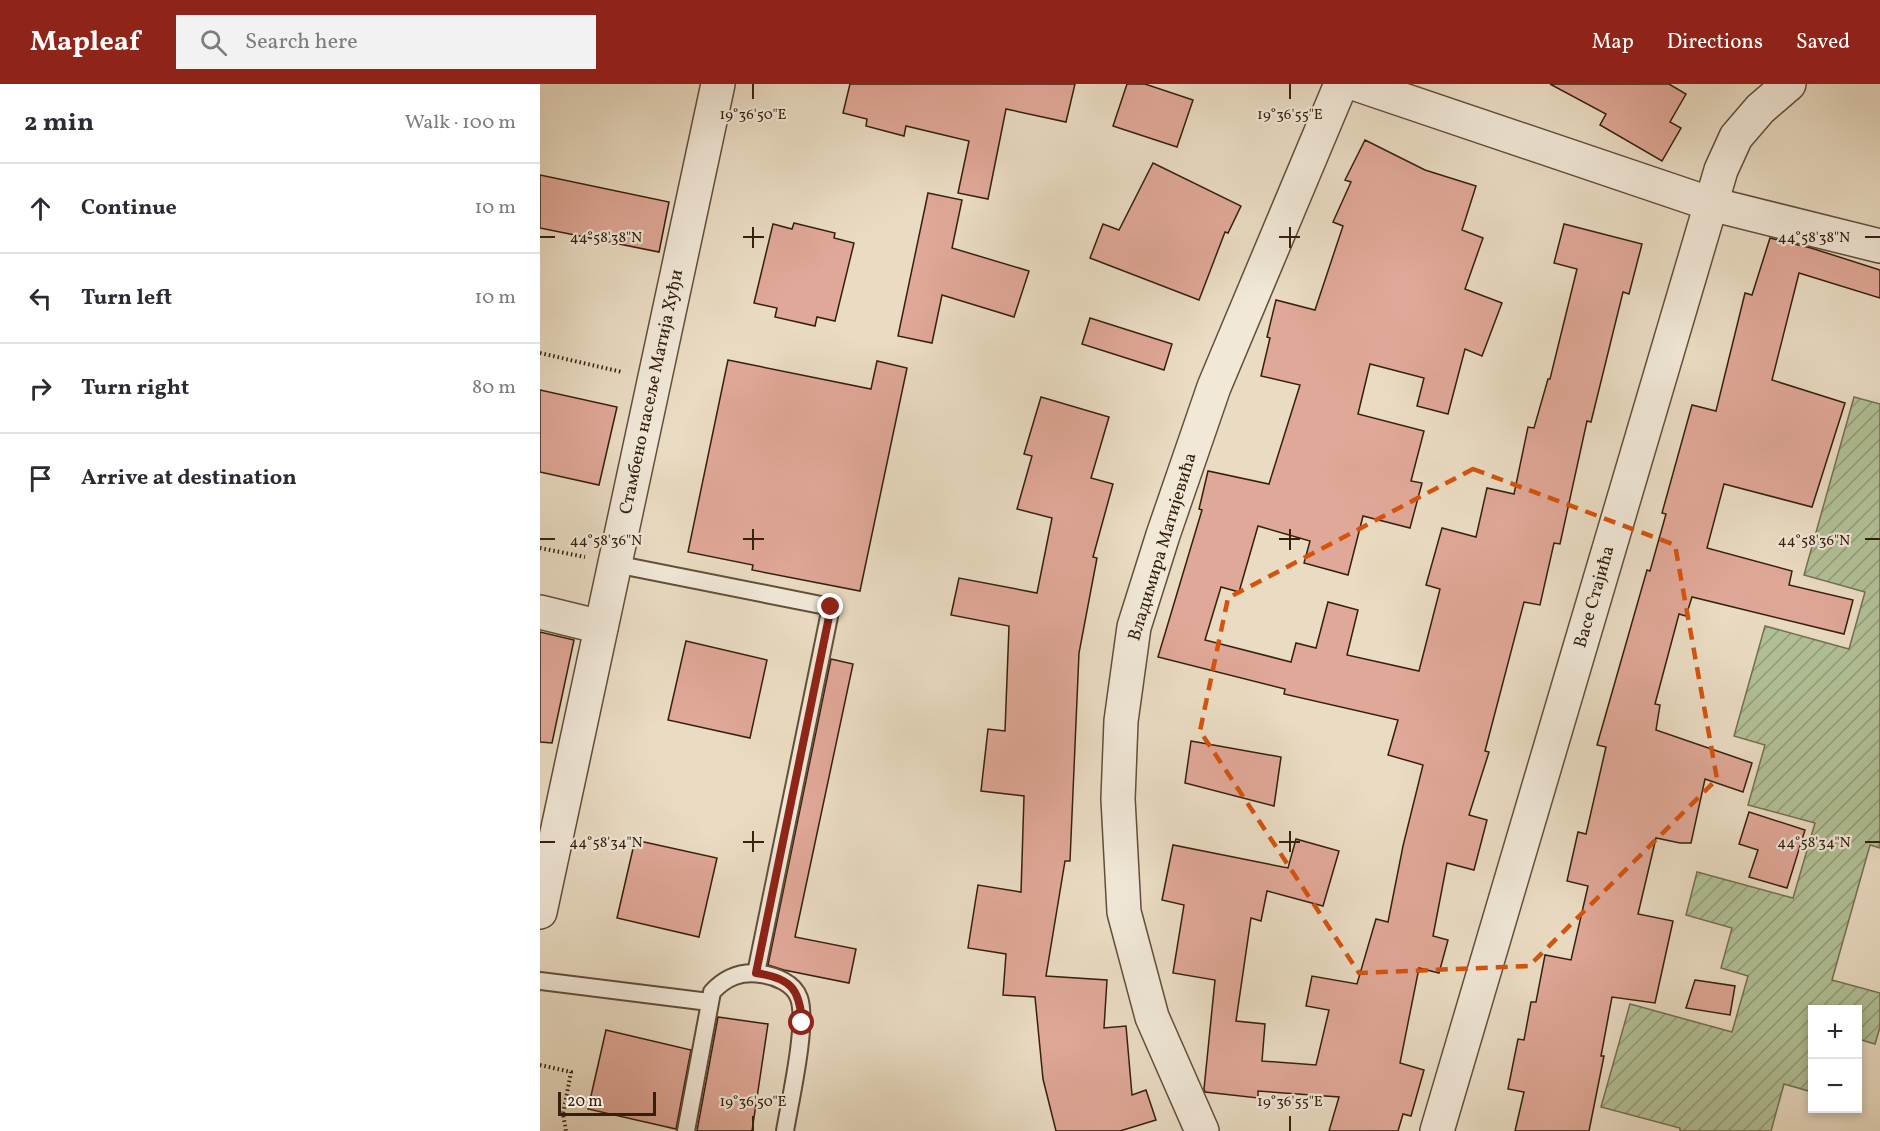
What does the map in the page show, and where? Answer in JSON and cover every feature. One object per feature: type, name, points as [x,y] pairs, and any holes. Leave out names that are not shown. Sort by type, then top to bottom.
[{"type":"street","name":"Стамбено насеље Матија Хуђи","points":[[542,893],[718,84]]},
{"type":"street","name":"Владимира Матијевића","points":[[1202,1131],[1152,1017],[1124,912],[1118,799],[1121,721],[1134,627],[1214,387],[1341,84]]},
{"type":"street","points":[[1356,84],[1711,204],[1880,246]]},
{"type":"street","name":"Васе Стајића","points":[[1437,1131],[1721,170],[1736,137],[1760,109],[1789,84]]},
{"type":"street","points":[[540,612],[601,627]]},
{"type":"lane","points":[[615,564],[831,607],[756,973]]},
{"type":"lane","points":[[686,1131],[712,992],[729,978],[740,973],[756,973],[771,975],[784,982],[795,990],[799,998],[802,1023],[785,1131]]},
{"type":"lane","points":[[540,981],[709,1002]]},
{"type":"path","points":[[540,353],[654,380]]},
{"type":"path","points":[[540,548],[615,564]]},
{"type":"path","points":[[540,1065],[571,1072],[563,1114],[566,1131]]},
{"type":"highlighted area","points":[[1473,469],[1675,545],[1717,779],[1529,966],[1359,973],[1200,731],[1228,598]]},
{"type":"green space","points":[[1854,397],[1880,404],[1880,848],[1870,845],[1832,980],[1880,993],[1880,1027],[1875,1044],[1862,1040],[1862,1005],[1808,1005],[1808,1091],[1784,1084],[1771,1131],[1680,1131],[1680,1128],[1601,1107],[1630,1004],[1732,1032],[1748,976],[1721,968],[1732,928],[1686,915],[1697,872],[1793,898],[1815,823],[1748,805],[1765,745],[1734,736],[1765,626],[1849,649],[1865,592],[1804,575]]},
{"type":"building","points":[[850,84],[1075,84],[1066,122],[1006,109],[988,199],[958,193],[969,141],[906,126],[904,136],[866,126],[867,119],[843,113]]},
{"type":"building","points":[[1127,84],[1145,84],[1193,100],[1177,147],[1113,126]]},
{"type":"building","points":[[1550,84],[1669,84],[1686,94],[1670,122],[1681,128],[1662,161],[1600,125],[1606,114]]},
{"type":"building","points":[[1365,140],[1425,170],[1476,186],[1462,230],[1483,238],[1465,289],[1502,303],[1482,356],[1465,349],[1448,414],[1417,406],[1424,378],[1370,364],[1358,414],[1424,431],[1411,481],[1422,483],[1410,528],[1363,516],[1348,575],[1304,563],[1310,541],[1258,526],[1239,592],[1221,587],[1205,640],[1291,662],[1296,643],[1316,648],[1328,602],[1358,610],[1347,655],[1419,671],[1440,589],[1426,585],[1442,528],[1476,537],[1487,488],[1514,494],[1528,427],[1534,428],[1548,379],[1550,379],[1577,269],[1554,263],[1564,224],[1642,244],[1629,294],[1623,292],[1591,422],[1587,421],[1560,544],[1554,543],[1540,605],[1524,602],[1485,751],[1489,752],[1469,815],[1487,820],[1474,870],[1447,863],[1433,936],[1448,940],[1439,973],[1419,968],[1400,1063],[1424,1070],[1411,1116],[1403,1114],[1398,1131],[1329,1131],[1339,1097],[1258,1091],[1258,1098],[1205,1092],[1215,980],[1173,973],[1184,905],[1162,900],[1173,845],[1288,868],[1296,839],[1339,851],[1323,906],[1267,891],[1261,921],[1251,918],[1236,1021],[1265,1024],[1262,1061],[1316,1065],[1329,1010],[1306,1006],[1312,976],[1357,984],[1376,919],[1388,922],[1403,846],[1423,765],[1388,755],[1398,720],[1284,694],[1285,689],[1158,657],[1202,510],[1199,509],[1208,471],[1269,484],[1300,385],[1261,376],[1276,300],[1315,310],[1343,226],[1333,222],[1351,182],[1345,180]]},
{"type":"building","points":[[1153,163],[1241,206],[1228,233],[1225,232],[1199,300],[1090,258],[1103,224],[1119,230]]},
{"type":"building","points":[[540,175],[669,202],[659,252],[540,228]]},
{"type":"building","points":[[928,193],[962,200],[952,248],[1029,271],[1014,317],[942,295],[932,343],[898,336]]},
{"type":"building","points":[[794,223],[835,233],[834,238],[854,243],[835,321],[817,317],[815,326],[775,317],[777,308],[754,303],[773,224],[792,229]]},
{"type":"building","points":[[1770,238],[1811,248],[1880,270],[1880,298],[1799,273],[1772,380],[1845,403],[1812,507],[1724,484],[1707,548],[1792,571],[1789,585],[1853,600],[1844,634],[1692,597],[1686,616],[1679,614],[1655,704],[1660,705],[1656,730],[1752,763],[1743,792],[1705,779],[1691,843],[1656,838],[1638,914],[1673,921],[1655,1003],[1612,997],[1601,1056],[1604,1056],[1589,1131],[1515,1131],[1524,1092],[1508,1089],[1518,1039],[1524,1040],[1531,1002],[1536,1002],[1545,955],[1571,960],[1588,886],[1567,881],[1578,832],[1586,834],[1606,747],[1597,745],[1647,570],[1650,571],[1666,514],[1662,513],[1692,405],[1716,411],[1745,293],[1752,295]]},
{"type":"building","points":[[1090,318],[1172,344],[1164,370],[1082,344]]},
{"type":"building","points":[[728,360],[871,389],[877,361],[907,368],[860,591],[752,570],[753,565],[688,552]]},
{"type":"building","points":[[540,390],[617,407],[599,485],[540,472]]},
{"type":"building","points":[[1041,397],[1109,417],[1091,478],[1113,484],[1093,557],[1097,558],[1079,653],[1070,861],[1065,861],[1046,976],[1107,980],[1104,1028],[1126,1026],[1132,1095],[1146,1090],[1156,1120],[1120,1131],[1056,1131],[1043,1079],[1035,997],[1003,995],[1006,954],[968,948],[978,885],[1021,892],[1024,796],[981,791],[988,729],[1005,731],[1009,626],[951,615],[959,578],[1037,593],[1052,518],[1017,509],[1032,456],[1024,454]]},
{"type":"building","points":[[540,632],[574,640],[552,743],[540,742]]},
{"type":"building","points":[[686,641],[767,660],[750,738],[668,720]]},
{"type":"building","points":[[831,659],[853,664],[795,937],[856,949],[849,983],[768,965]]},
{"type":"building","points":[[1191,741],[1281,757],[1274,806],[1185,783]]},
{"type":"building","points":[[1749,812],[1805,830],[1787,888],[1749,877],[1758,850],[1739,844]]},
{"type":"building","points":[[635,840],[717,858],[699,937],[617,918]]},
{"type":"building","points":[[1695,980],[1735,986],[1730,1015],[1686,1008]]},
{"type":"building","points":[[718,1017],[768,1024],[752,1131],[697,1131]]},
{"type":"building","points":[[606,1030],[691,1050],[676,1129],[588,1109]]},
{"type":"route","points":[[802,1023],[799,998],[795,990],[771,975],[756,973],[831,607]]}]
